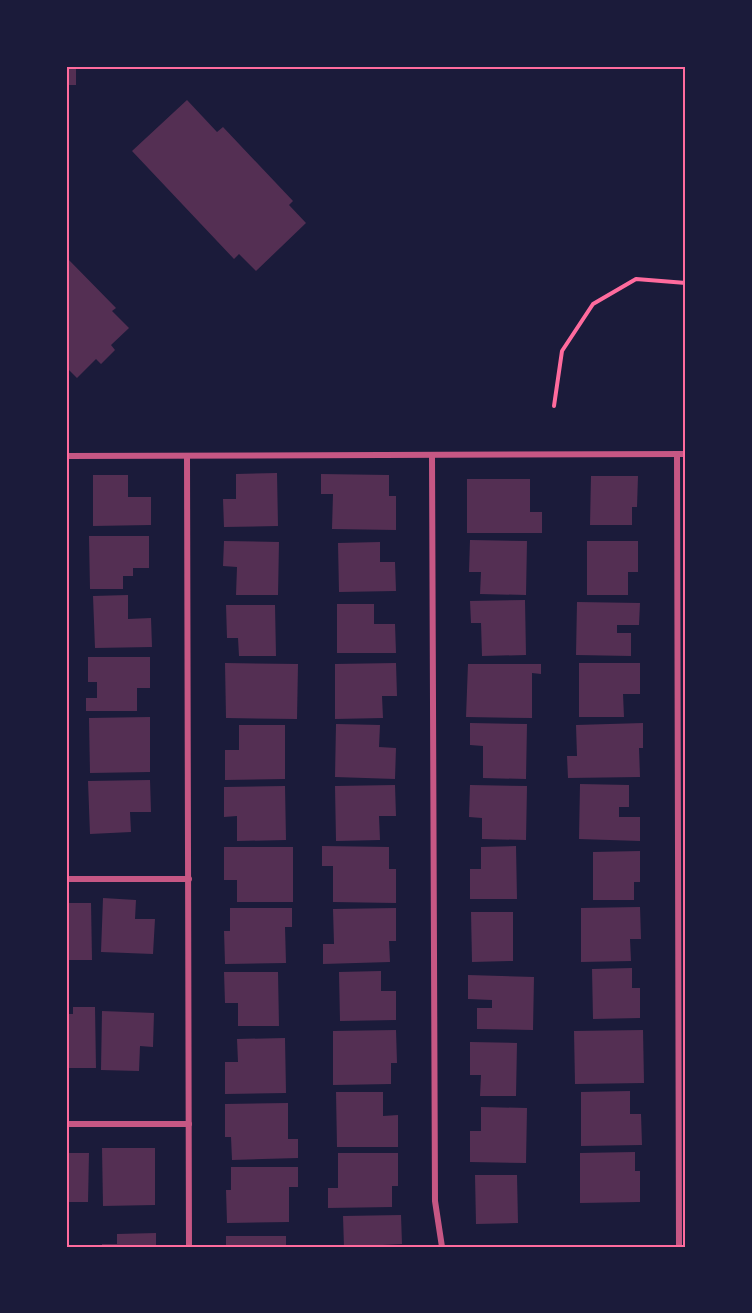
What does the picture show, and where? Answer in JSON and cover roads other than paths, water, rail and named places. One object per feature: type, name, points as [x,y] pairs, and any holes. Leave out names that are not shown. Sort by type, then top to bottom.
[{"type":"street","points":[[677,454],[682,1007],[678,1247],[686,1246]]},
{"type":"street","points":[[66,456],[686,454]]},
{"type":"street","points":[[432,455],[435,1201],[442,1247]]},
{"type":"street","points":[[188,456],[189,1247]]},
{"type":"street","points":[[66,879],[189,879]]},
{"type":"street","points":[[66,1124],[189,1124]]}]
